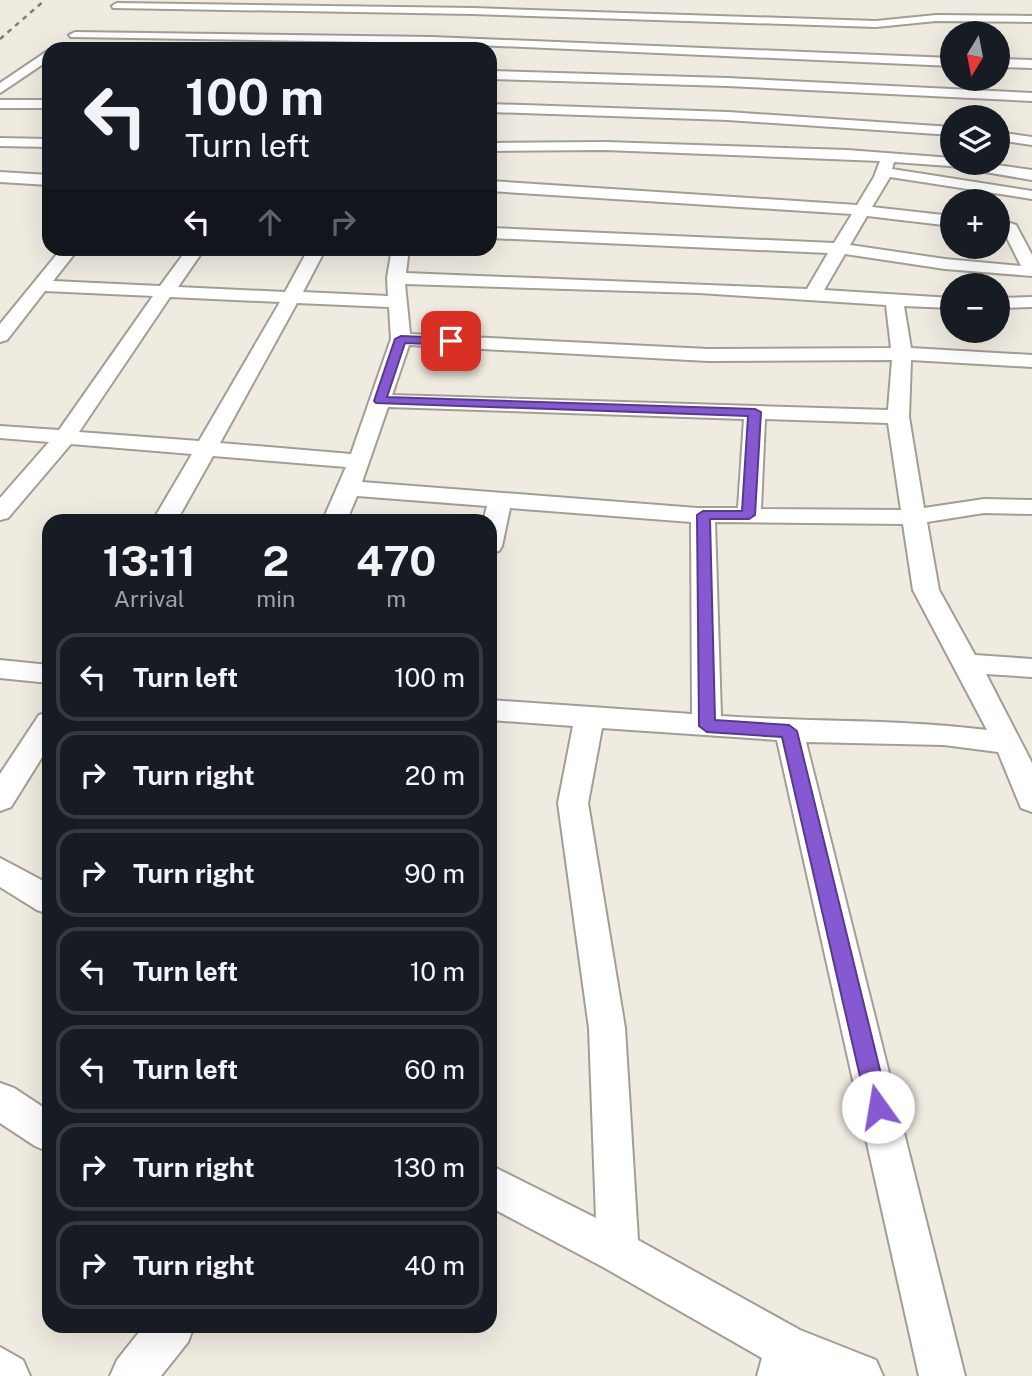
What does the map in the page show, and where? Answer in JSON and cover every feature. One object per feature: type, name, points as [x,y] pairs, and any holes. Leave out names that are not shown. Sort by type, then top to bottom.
[{"type":"street","points":[[543,13],[544,0]]},
{"type":"street","points":[[106,13],[120,3],[275,4],[419,27],[1032,97]]},
{"type":"street","points":[[264,17],[275,4]]},
{"type":"street","points":[[96,20],[70,38],[303,38],[543,13],[727,62],[767,118],[765,131],[753,152]]},
{"type":"street","points":[[497,143],[727,62],[876,24],[936,18],[1022,15],[1032,30]]},
{"type":"street","points":[[247,37],[256,27]]},
{"type":"street","points":[[179,42],[184,37]]},
{"type":"street","points":[[299,42],[303,38]]},
{"type":"street","points":[[0,89],[42,59]]},
{"type":"street","points":[[497,77],[727,62],[940,62]]},
{"type":"street","points":[[1010,63],[1032,64]]},
{"type":"street","points":[[11,68],[42,67]]},
{"type":"street","points":[[0,104],[42,104]]},
{"type":"street","points":[[497,111],[539,127],[605,146],[753,152],[889,162],[940,162]]},
{"type":"street","points":[[767,118],[940,130]]},
{"type":"street","points":[[813,294],[889,162],[901,127]]},
{"type":"street","points":[[1010,138],[1032,141]]},
{"type":"street","points":[[0,142],[42,143]]},
{"type":"street","points":[[497,233],[841,248],[945,264],[1030,273],[1015,224],[1031,190],[889,162]]},
{"type":"street","points":[[1010,171],[1032,175]]},
{"type":"street","points":[[0,177],[42,180]]},
{"type":"street","points":[[9,193],[27,179]]},
{"type":"street","points":[[497,186],[690,197],[863,210],[940,220]]},
{"type":"street","points":[[0,337],[65,256]]},
{"type":"street","points":[[0,513],[66,436],[123,350],[191,256]]},
{"type":"street","points":[[168,514],[314,256]]},
{"type":"street","points":[[337,514],[360,461],[401,339],[396,278],[400,256]]},
{"type":"street","points":[[396,278],[813,294],[940,302]]},
{"type":"street","points":[[42,286],[398,302]]},
{"type":"street","points":[[894,299],[902,354],[898,417],[926,590],[1009,743],[1032,800]]},
{"type":"street","points":[[1010,303],[1032,302]]},
{"type":"street","points":[[401,339],[708,355],[902,354],[1031,367]]},
{"type":"street","points":[[380,401],[898,417]]},
{"type":"street","points":[[749,515],[755,412]]},
{"type":"street","points":[[0,432],[360,461]]},
{"type":"street","points":[[348,488],[703,515],[913,517],[984,506],[1032,507]]},
{"type":"street","points":[[497,514],[500,500]]},
{"type":"street","points":[[703,515],[707,726]]},
{"type":"street","points":[[966,664],[1032,668]]},
{"type":"street","points":[[0,669],[42,673]]},
{"type":"street","points":[[497,711],[789,731],[916,733],[1009,743]]},
{"type":"street","points":[[589,718],[573,803],[607,1028],[618,1252]]},
{"type":"street","points":[[789,731],[942,1376]]},
{"type":"street","points":[[0,799],[42,733]]},
{"type":"street","points":[[0,871],[42,896]]},
{"type":"street","points":[[0,1101],[42,1128]]},
{"type":"street","points":[[497,1189],[618,1252],[783,1362],[860,1376]]},
{"type":"street","points":[[133,1376],[167,1333]]},
{"type":"street","points":[[0,1370],[7,1376]]},
{"type":"railway","points":[[0,39],[45,0]]},
{"type":"route","points":[[451,341],[401,339],[380,401],[755,412],[749,515],[703,515],[707,726],[789,731],[878,1107]]}]
